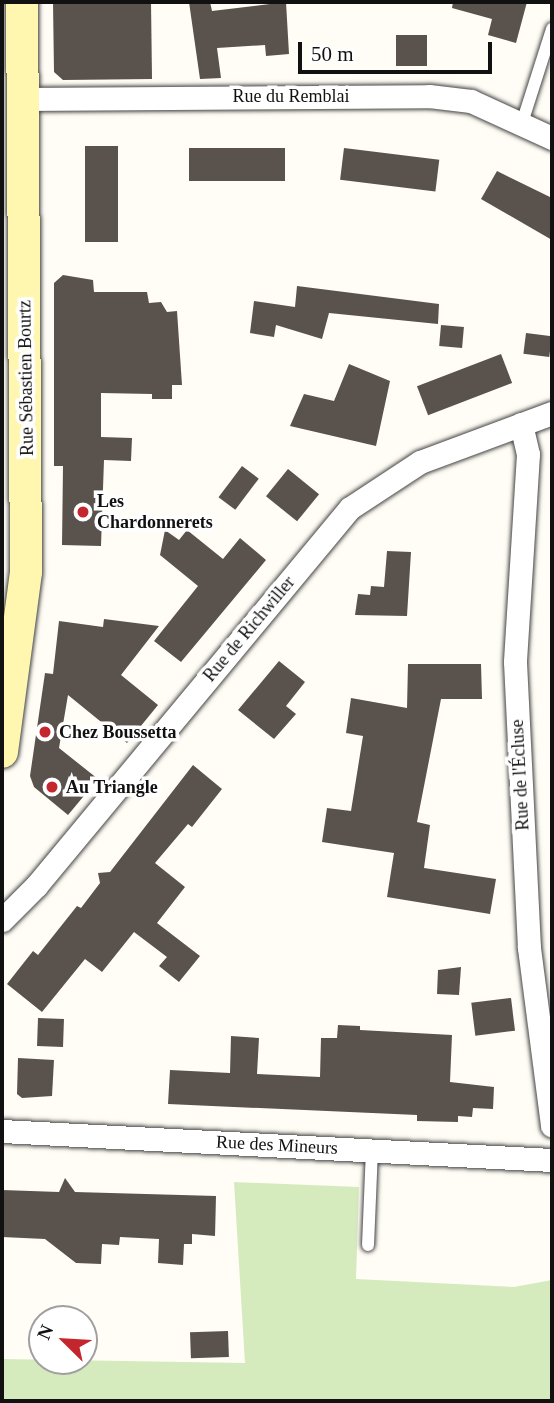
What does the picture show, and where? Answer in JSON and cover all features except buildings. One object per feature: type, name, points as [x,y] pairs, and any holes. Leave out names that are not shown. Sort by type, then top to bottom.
[{"type":"main road","name":"Rue Sébastien Bourtz","points":[[2,752],[26,572],[22,2]]},
{"type":"street","name":"Rue du Remblai","points":[[22,99],[429,96],[471,101],[552,138]]},
{"type":"street","name":"Rue de Richwiller","points":[[2,920],[36,886],[350,508],[420,461],[552,414]]},
{"type":"street","name":"Rue de l'Écluse","points":[[521,424],[528,454],[515,662],[529,947],[552,1126]]},
{"type":"street","name":"Rue des Mineurs","points":[[2,1131],[552,1160]]},
{"type":"lane","points":[[522,123],[552,29]]},
{"type":"lane","points":[[368,1245],[372,1151]]},
{"type":"green space","points":[[234,1182],[359,1187],[356,1279],[514,1287],[552,1280],[552,1401],[2,1401],[2,1359],[28,1359],[28,1375],[98,1375],[98,1361],[245,1363]]},
{"type":"place","name":"Les Chardonnerets","points":[[83,512]]},
{"type":"place","name":"Chez Boussetta","points":[[45,732]]},
{"type":"place","name":"Au Triangle","points":[[52,787]]}]
